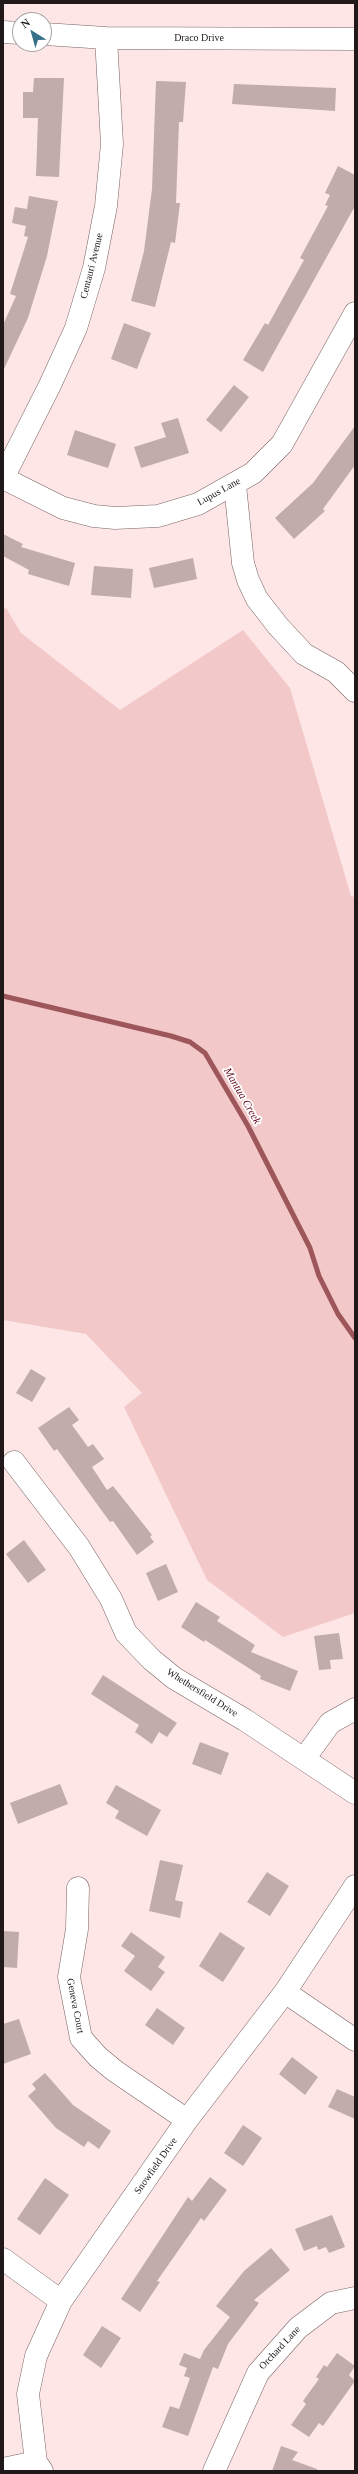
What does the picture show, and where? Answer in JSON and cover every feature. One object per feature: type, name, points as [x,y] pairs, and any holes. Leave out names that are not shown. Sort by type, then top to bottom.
[{"type":"street","name":"Draco Drive","points":[[52,35],[106,38],[355,39]]},
{"type":"street","name":"Centauri Avenue","points":[[3,478],[50,385],[76,328],[94,268],[106,206],[112,144],[106,38]]},
{"type":"street","name":"Lupus Lane","points":[[3,478],[63,508],[94,516],[115,518],[158,516],[178,512],[198,504],[235,485],[252,473],[282,444],[355,313]]},
{"type":"street","points":[[235,485],[244,563],[248,580],[257,599],[278,626],[304,654],[345,670],[355,691]]},
{"type":"street","name":"Whethersfield Drive","points":[[14,1462],[79,1547],[111,1599],[126,1633],[152,1660],[174,1678],[245,1720],[355,1793]]},
{"type":"street","points":[[304,1759],[330,1723],[355,1709]]},
{"type":"street","name":"Snowfield Drive","points":[[39,2466],[28,2394],[36,2356],[61,2301],[187,2120],[285,1992],[355,1886]]},
{"type":"street","name":"Geneva Court","points":[[78,1888],[77,1929],[69,1977],[81,2038],[98,2057],[115,2071],[187,2120]]},
{"type":"street","points":[[285,1992],[355,2040]]},
{"type":"street","points":[[3,2259],[61,2301]]},
{"type":"street","name":"Orchard Lane","points":[[214,2471],[258,2373],[298,2328],[331,2303],[355,2298]]},
{"type":"street","points":[[3,2469],[39,2466]]},
{"type":"shaded area","points":[[6,608],[21,633],[120,710],[243,630],[290,688],[351,896],[355,897],[355,1613],[283,1637],[207,1580],[124,1407],[142,1393],[86,1334],[3,1320],[3,610]]},
{"type":"building","points":[[34,78],[64,78],[59,177],[36,176],[38,118],[23,118],[23,92],[33,92]]},
{"type":"building","points":[[156,81],[186,82],[183,122],[179,122],[176,203],[180,203],[175,243],[171,242],[155,307],[131,301],[144,251],[152,189]]},
{"type":"building","points":[[234,84],[336,88],[335,111],[232,104]]},
{"type":"building","points":[[338,166],[355,175],[355,206],[263,372],[243,360],[265,323],[268,325],[304,260],[300,258],[328,206],[325,205],[330,195],[325,193]]},
{"type":"building","points":[[29,196],[58,201],[47,256],[28,318],[3,371],[3,325],[16,296],[10,294],[28,237],[24,236],[26,226],[12,223],[15,207],[27,209]]},
{"type":"building","points":[[124,323],[151,333],[137,369],[111,359]]},
{"type":"building","points":[[234,385],[249,397],[221,432],[206,420]]},
{"type":"building","points":[[178,418],[189,453],[141,468],[134,447],[166,437],[161,423]]},
{"type":"building","points":[[355,426],[355,465],[323,509],[325,511],[294,539],[275,518],[313,483]]},
{"type":"building","points":[[75,430],[116,444],[108,468],[67,455]]},
{"type":"building","points":[[3,534],[23,544],[21,547],[75,563],[69,586],[28,574],[29,570],[3,556]]},
{"type":"building","points":[[193,558],[197,579],[154,588],[149,568]]},
{"type":"building","points":[[94,566],[133,569],[131,598],[91,595]]},
{"type":"building","points":[[31,1369],[46,1378],[32,1402],[16,1393]]},
{"type":"building","points":[[69,1407],[79,1420],[72,1425],[88,1447],[93,1444],[104,1459],[92,1467],[107,1490],[113,1486],[152,1535],[150,1537],[154,1542],[137,1555],[113,1521],[110,1522],[57,1449],[54,1451],[38,1428]]},
{"type":"building","points":[[24,1540],[46,1570],[28,1583],[6,1554]]},
{"type":"building","points":[[166,1564],[178,1592],[158,1601],[146,1573]]},
{"type":"building","points":[[196,1602],[220,1617],[217,1621],[255,1645],[251,1652],[298,1671],[290,1691],[260,1679],[261,1676],[205,1640],[204,1642],[181,1627]]},
{"type":"building","points":[[339,1633],[343,1659],[330,1660],[331,1669],[319,1670],[314,1636]]},
{"type":"building","points":[[103,1675],[177,1723],[167,1737],[159,1732],[152,1744],[135,1732],[139,1725],[91,1694]]},
{"type":"building","points":[[200,1742],[229,1753],[221,1775],[192,1764]]},
{"type":"building","points":[[60,1784],[68,1804],[18,1824],[10,1803]]},
{"type":"building","points":[[116,1785],[161,1810],[147,1836],[115,1818],[119,1811],[106,1803]]},
{"type":"building","points":[[160,1860],[183,1865],[175,1900],[183,1902],[180,1918],[149,1911]]},
{"type":"building","points":[[267,1872],[289,1886],[270,1916],[247,1902]]},
{"type":"building","points":[[3,1931],[19,1932],[17,1968],[3,1967]]},
{"type":"building","points":[[131,1932],[165,1957],[158,1967],[165,1972],[151,1991],[124,1971],[135,1956],[121,1946]]},
{"type":"building","points":[[220,1932],[245,1948],[223,1982],[199,1966]]},
{"type":"building","points":[[157,2008],[185,2028],[173,2045],[145,2025]]},
{"type":"building","points":[[19,2019],[31,2054],[3,2064],[3,2024]]},
{"type":"building","points":[[292,2057],[318,2077],[305,2095],[279,2074]]},
{"type":"building","points":[[45,2073],[73,2105],[111,2131],[99,2149],[88,2141],[84,2147],[56,2128],[28,2096],[36,2089],[32,2084]]},
{"type":"building","points":[[337,2089],[355,2097],[355,2119],[328,2107]]},
{"type":"building","points":[[243,2125],[262,2138],[243,2166],[224,2153]]},
{"type":"building","points":[[210,2177],[227,2190],[204,2221],[201,2218],[157,2281],[160,2282],[140,2312],[121,2299],[188,2197],[192,2201]]},
{"type":"building","points":[[45,2178],[69,2195],[40,2235],[17,2219]]},
{"type":"building","points":[[332,2215],[345,2247],[329,2253],[326,2247],[318,2250],[317,2246],[304,2251],[295,2229]]},
{"type":"building","points":[[271,2248],[290,2270],[254,2300],[259,2303],[228,2344],[218,2369],[213,2367],[188,2436],[162,2427],[170,2406],[179,2409],[190,2378],[184,2376],[187,2368],[179,2365],[184,2353],[200,2359],[204,2350],[230,2317],[216,2306],[244,2271]]},
{"type":"building","points":[[102,2326],[121,2338],[101,2368],[83,2355]]},
{"type":"building","points":[[337,2353],[355,2366],[349,2375],[355,2381],[323,2426],[319,2423],[309,2437],[291,2425],[306,2404],[303,2401],[319,2379],[316,2377],[324,2365],[327,2367]]},
{"type":"building","points":[[281,2446],[298,2452],[292,2460],[317,2469],[317,2471],[272,2471]]},
{"type":"waterway","name":"Mantua Creek","points":[[3,996],[171,1036],[190,1042],[205,1053],[248,1126],[310,1248],[319,1276],[338,1314],[355,1338]]}]
